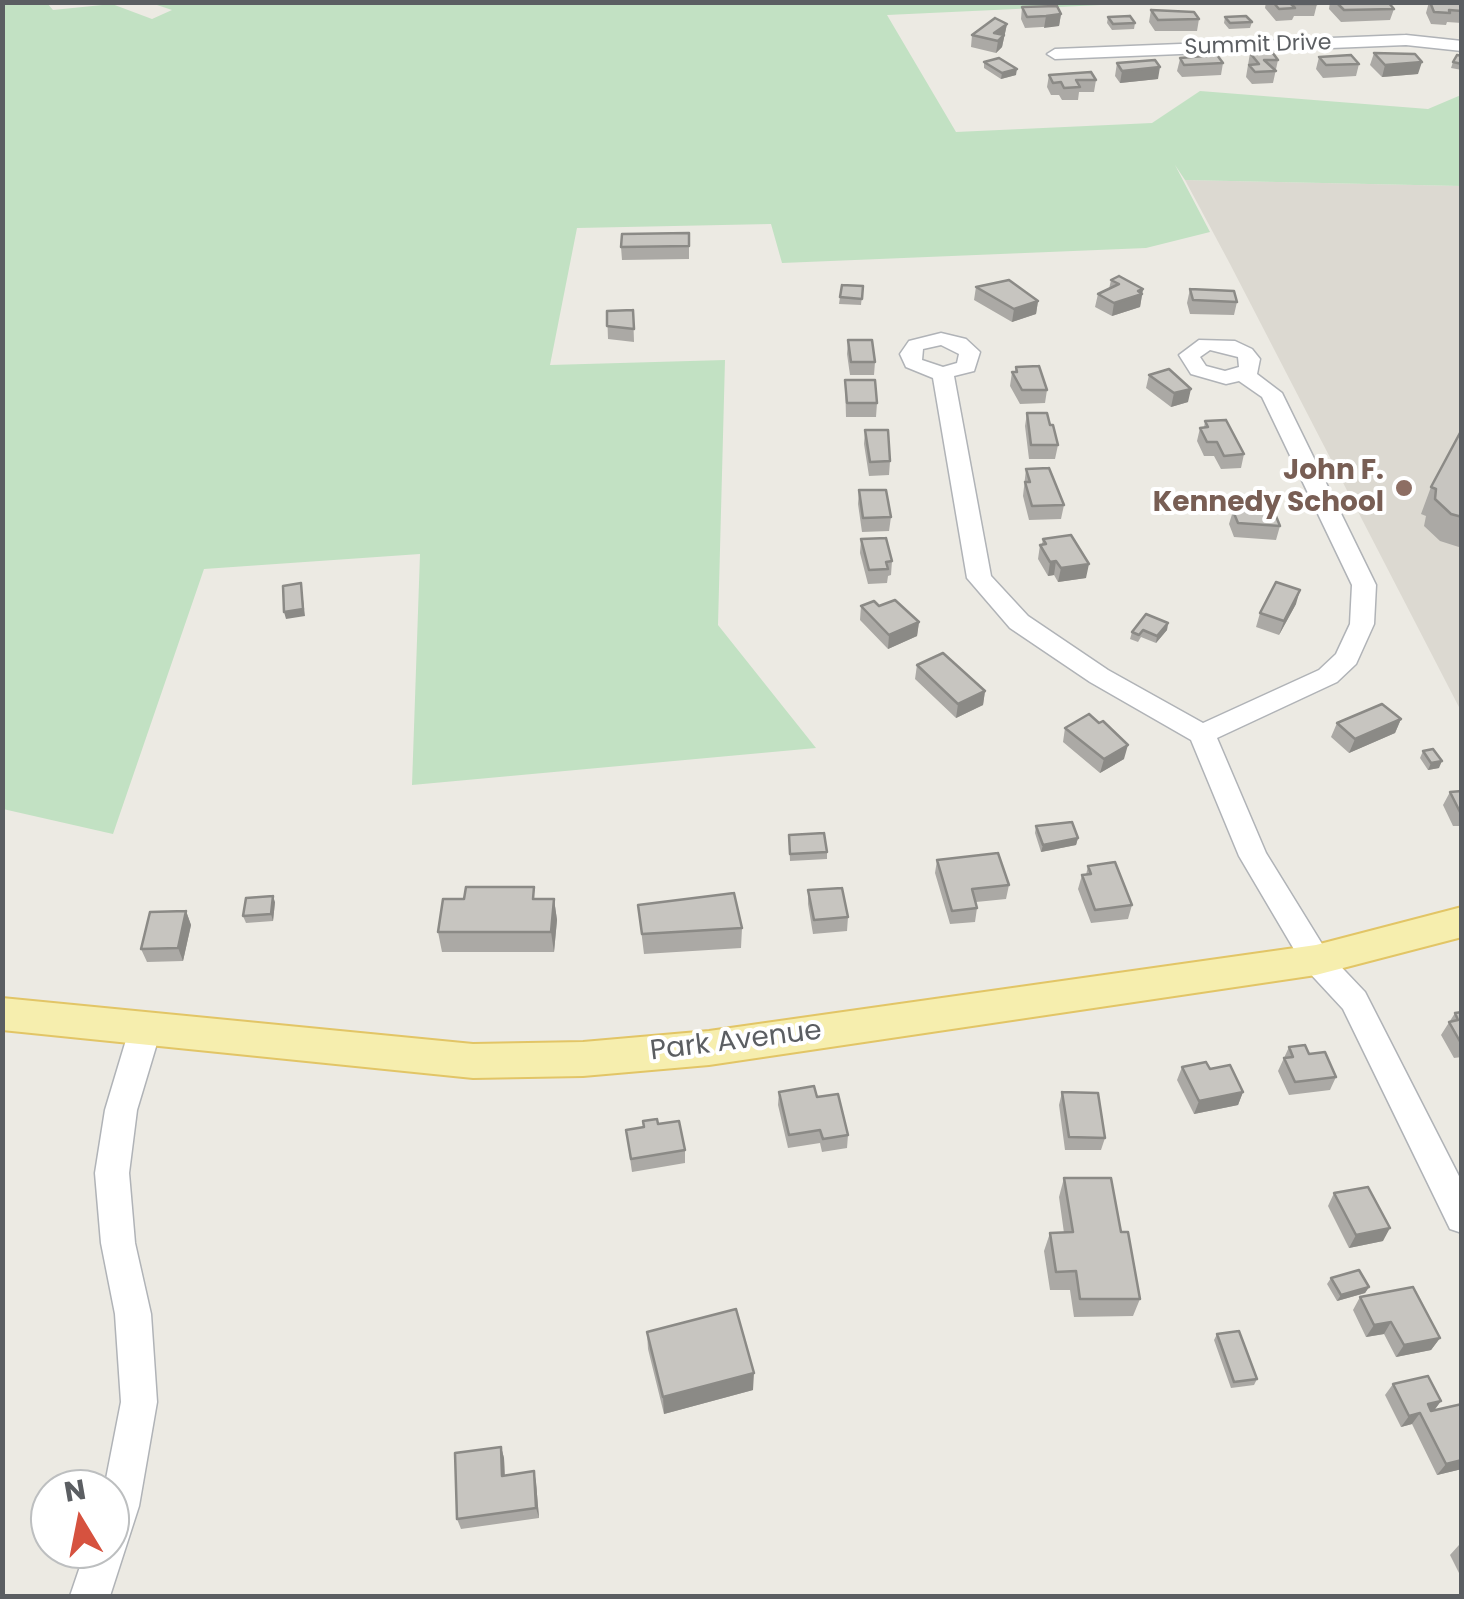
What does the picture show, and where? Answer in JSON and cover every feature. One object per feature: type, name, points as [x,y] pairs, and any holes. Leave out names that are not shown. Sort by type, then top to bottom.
[{"type":"main road","name":"Park Avenue","points":[[2,1014],[472,1062],[583,1059],[709,1048],[1316,960],[1462,922]]},
{"type":"street","name":"Summit Drive","points":[[1054,54],[1406,40],[1462,46]]},
{"type":"street","points":[[943,374],[978,578],[1035,632],[1099,676],[1202,734],[1253,856],[1316,960],[1354,1001],[1462,1218]]},
{"type":"street","points":[[1202,734],[1328,676],[1347,658],[1362,624],[1364,584],[1271,394],[1243,374]]},
{"type":"street","points":[[127,1469],[139,1402],[133,1314],[118,1243],[112,1173],[120,1110],[145,1030]]},
{"type":"street","points":[[90,1596],[99,1569]]},
{"type":"shaded area","name":"John F. Kennedy School","points":[[1185,180],[1461,186],[1461,711],[1230,264]]},
{"type":"green space","points":[[3,3],[47,3],[53,10],[112,4],[152,19],[172,10],[151,3],[1144,3],[887,15],[956,132],[1152,123],[1200,91],[1428,109],[1461,95],[1461,186],[1185,180],[1175,165],[1210,232],[1146,248],[782,263],[771,224],[577,228],[550,365],[725,360],[718,625],[816,748],[412,785],[420,554],[204,569],[113,834],[3,809]]},
{"type":"building","points":[[1273,2],[1317,4],[1291,4],[1295,8],[1279,9]]},
{"type":"building","points":[[1336,2],[1388,2],[1394,9],[1344,10]]},
{"type":"building","points":[[1430,2],[1462,4],[1462,11],[1434,12]]},
{"type":"building","points":[[1057,6],[1061,14],[1027,17],[1022,7]]},
{"type":"building","points":[[1151,10],[1194,12],[1199,19],[1158,20]]},
{"type":"building","points":[[1130,16],[1135,23],[1113,24],[1108,17]]},
{"type":"building","points":[[1246,16],[1252,22],[1230,23],[1225,17]]},
{"type":"building","points":[[995,18],[1007,24],[994,33],[1004,35],[998,41],[972,35]]},
{"type":"building","points":[[1272,52],[1278,60],[1264,60],[1276,71],[1255,72],[1249,65],[1259,64],[1250,53]]},
{"type":"building","points":[[1374,53],[1415,54],[1422,62],[1385,65]]},
{"type":"building","points":[[1217,55],[1223,63],[1184,65],[1180,58]]},
{"type":"building","points":[[1351,55],[1359,64],[1326,65],[1319,57]]},
{"type":"building","points":[[999,58],[1017,69],[1002,73],[984,62]]},
{"type":"building","points":[[1155,60],[1160,67],[1122,71],[1117,63]]},
{"type":"building","points":[[1091,72],[1096,80],[1076,80],[1080,87],[1064,88],[1061,82],[1053,83],[1049,75]]},
{"type":"building","points":[[689,233],[689,246],[621,247],[622,234]]},
{"type":"building","points":[[1119,276],[1143,289],[1138,291],[1142,294],[1114,303],[1098,294],[1119,284],[1111,280]]},
{"type":"building","points":[[1009,280],[1038,301],[1014,309],[976,287]]},
{"type":"building","points":[[842,285],[863,286],[862,299],[840,297]]},
{"type":"building","points":[[1190,289],[1234,291],[1237,302],[1193,300]]},
{"type":"building","points":[[633,310],[634,329],[607,326],[607,311]]},
{"type":"building","points":[[848,340],[872,340],[875,362],[851,362]]},
{"type":"building","points":[[1039,366],[1047,390],[1022,390],[1012,372],[1017,372],[1016,367]]},
{"type":"building","points":[[1169,369],[1191,389],[1174,393],[1149,375]]},
{"type":"building","points":[[845,380],[875,380],[877,403],[847,403]]},
{"type":"building","points":[[1027,413],[1047,413],[1058,445],[1031,445]]},
{"type":"building","points":[[1226,420],[1244,454],[1224,456],[1217,442],[1207,442],[1200,428],[1208,427],[1205,421]]},
{"type":"building","points":[[865,430],[888,430],[890,461],[870,462]]},
{"type":"building","points":[[1461,431],[1462,517],[1451,514],[1435,499],[1436,489],[1431,487]]},
{"type":"building","points":[[1049,468],[1064,505],[1032,506],[1025,482],[1030,482],[1026,469]]},
{"type":"building","points":[[859,490],[886,490],[891,517],[863,518]]},
{"type":"building","points":[[1269,499],[1280,526],[1238,523],[1233,511],[1248,510],[1248,500]]},
{"type":"building","points":[[1071,535],[1089,564],[1061,568],[1056,561],[1050,562],[1040,545],[1046,544],[1043,539]]},
{"type":"building","points":[[886,538],[892,561],[886,562],[888,569],[869,570],[861,539]]},
{"type":"building","points":[[1276,582],[1300,590],[1284,621],[1260,613]]},
{"type":"building","points":[[301,583],[303,609],[284,612],[283,586]]},
{"type":"building","points":[[895,600],[919,622],[889,635],[861,606],[874,601],[879,606]]},
{"type":"building","points":[[1146,614],[1168,623],[1157,636],[1143,630],[1139,635],[1132,632]]},
{"type":"building","points":[[943,653],[985,691],[958,704],[917,665]]},
{"type":"building","points":[[1382,704],[1401,719],[1355,739],[1337,723]]},
{"type":"building","points":[[1089,714],[1099,723],[1103,721],[1128,745],[1104,759],[1065,728]]},
{"type":"building","points":[[1433,749],[1442,761],[1431,763],[1423,751]]},
{"type":"building","points":[[1462,791],[1462,812],[1460,812],[1450,792]]},
{"type":"building","points":[[1072,822],[1078,838],[1043,845],[1036,826]]},
{"type":"building","points":[[824,833],[827,852],[790,854],[789,835]]},
{"type":"building","points":[[998,853],[1009,885],[972,889],[977,908],[952,911],[937,860]]},
{"type":"building","points":[[1115,862],[1132,905],[1095,910],[1082,875],[1091,874],[1088,866]]},
{"type":"building","points":[[466,887],[534,887],[533,899],[554,899],[551,932],[438,932],[443,899],[464,899]]},
{"type":"building","points":[[842,888],[848,917],[814,920],[808,890]]},
{"type":"building","points":[[734,893],[742,928],[642,934],[638,905]]},
{"type":"building","points":[[273,896],[271,914],[243,916],[246,898]]},
{"type":"building","points":[[186,911],[178,948],[141,949],[150,912]]},
{"type":"building","points":[[1462,1012],[1462,1045],[1449,1022],[1458,1020],[1455,1013]]},
{"type":"building","points":[[1305,1045],[1309,1054],[1325,1052],[1336,1077],[1295,1082],[1284,1058],[1293,1057],[1289,1047]]},
{"type":"building","points":[[1206,1062],[1210,1069],[1230,1065],[1243,1092],[1199,1101],[1182,1067]]},
{"type":"building","points":[[814,1086],[817,1097],[838,1094],[848,1135],[823,1139],[820,1130],[789,1135],[779,1092]]},
{"type":"building","points":[[1062,1092],[1098,1093],[1105,1138],[1069,1137]]},
{"type":"building","points":[[657,1119],[658,1124],[679,1121],[685,1150],[631,1159],[626,1130],[644,1127],[643,1121]]},
{"type":"building","points":[[1064,1178],[1111,1178],[1121,1232],[1128,1232],[1140,1299],[1080,1299],[1076,1271],[1056,1272],[1050,1233],[1073,1232]]},
{"type":"building","points":[[1368,1187],[1390,1228],[1356,1235],[1334,1193]]},
{"type":"building","points":[[1359,1270],[1369,1287],[1341,1295],[1331,1278]]},
{"type":"building","points":[[1413,1287],[1440,1338],[1404,1345],[1391,1322],[1374,1325],[1360,1297]]},
{"type":"building","points":[[736,1309],[754,1373],[663,1397],[647,1332]]},
{"type":"building","points":[[1239,1331],[1257,1379],[1234,1382],[1217,1334]]},
{"type":"building","points":[[1428,1376],[1441,1401],[1428,1404],[1431,1411],[1462,1404],[1462,1460],[1446,1464],[1420,1413],[1409,1416],[1393,1384]]},
{"type":"building","points":[[501,1447],[502,1476],[534,1471],[536,1508],[457,1519],[455,1453]]},
{"type":"place","name":"John F. Kennedy School","points":[[1404,488]]}]
